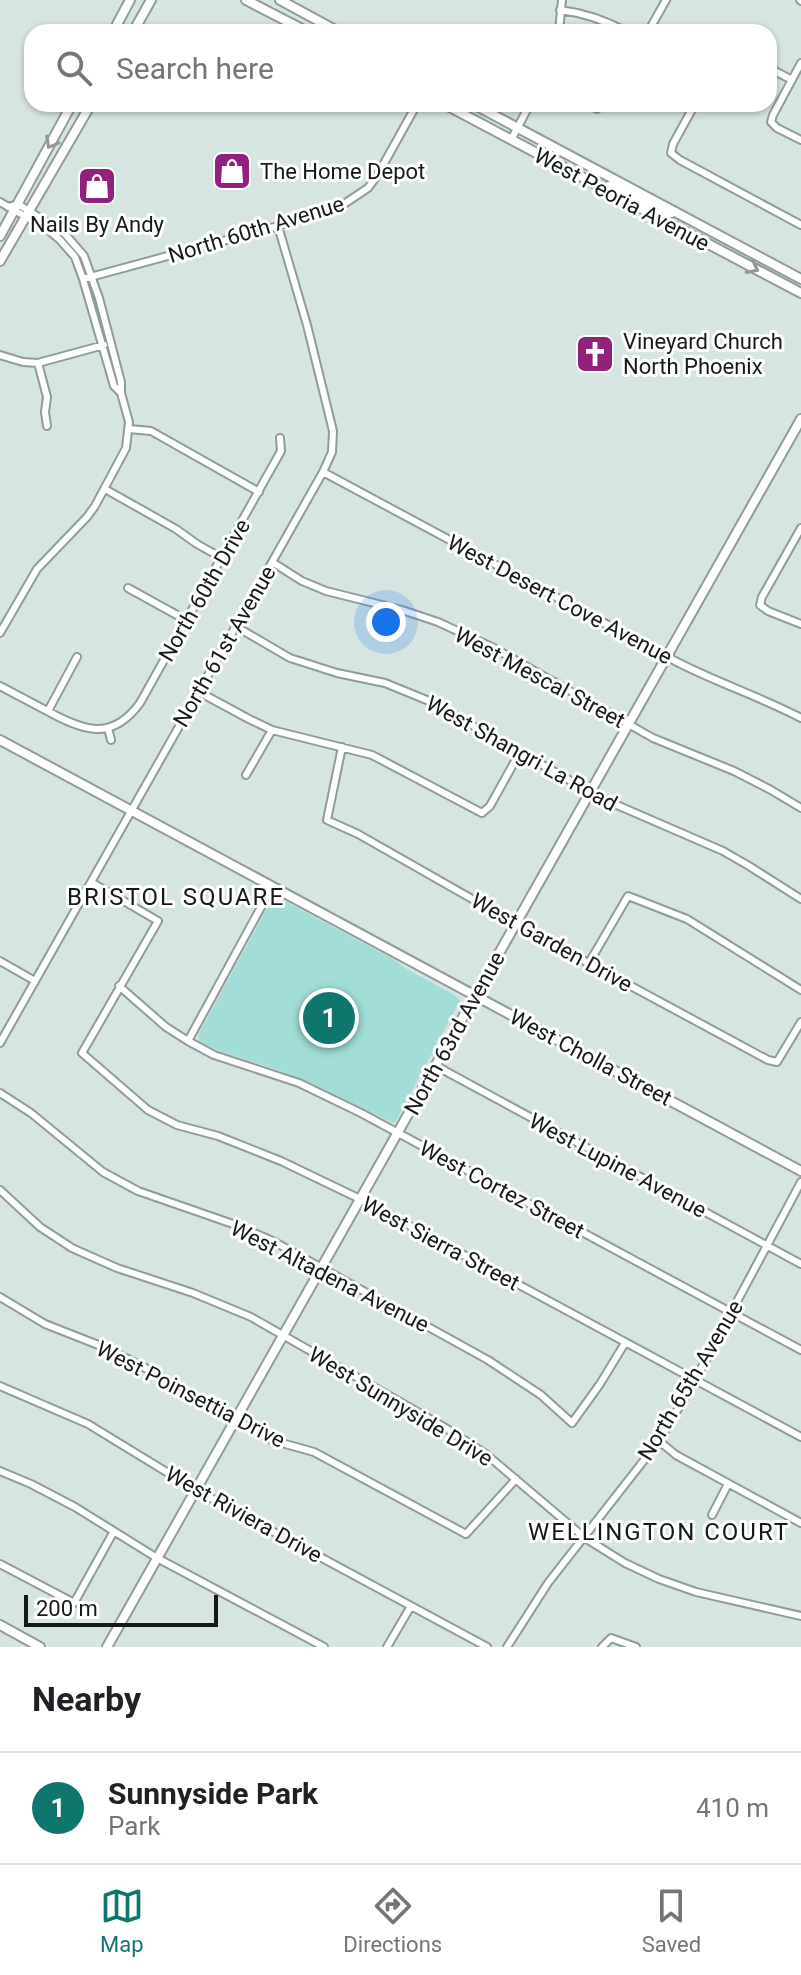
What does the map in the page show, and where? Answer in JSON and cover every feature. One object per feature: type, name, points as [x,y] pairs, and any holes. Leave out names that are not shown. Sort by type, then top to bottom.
[{"type":"street","points":[[117,24],[130,0]]},
{"type":"street","points":[[138,24],[151,0]]},
{"type":"street","points":[[246,0],[292,24]]},
{"type":"street","points":[[280,0],[324,24]]},
{"type":"street","points":[[559,24],[562,0]]},
{"type":"street","points":[[652,24],[666,0]]},
{"type":"street","points":[[560,10],[590,15],[613,24]]},
{"type":"street","points":[[301,24],[303,13]]},
{"type":"street","points":[[777,108],[801,63]]},
{"type":"street","points":[[777,72],[792,80]]},
{"type":"street","points":[[0,236],[13,207],[67,112]]},
{"type":"street","points":[[0,261],[86,112]]},
{"type":"street","name":"North 60th Avenue","points":[[83,279],[278,226],[344,204],[368,188],[383,169],[413,112]]},
{"type":"street","name":"West Peoria Avenue","points":[[459,112],[801,293]]},
{"type":"street","name":"West Peoria Avenue","points":[[488,112],[801,279]]},
{"type":"street","points":[[511,140],[526,112]]},
{"type":"street","points":[[691,112],[671,153],[801,225]]},
{"type":"street","points":[[775,112],[771,122],[801,140]]},
{"type":"street","points":[[602,189],[612,185],[659,210],[680,214]]},
{"type":"street","points":[[0,202],[56,227],[75,243],[84,256],[111,343],[129,429],[126,448],[105,489],[87,517],[37,569],[0,633]]},
{"type":"street","points":[[28,214],[75,257],[114,386],[121,393]]},
{"type":"street","name":"North 61st Avenue","points":[[0,1043],[332,452],[333,431],[278,226]]},
{"type":"street","points":[[0,355],[38,363],[111,343]]},
{"type":"street","points":[[38,363],[47,397],[47,426]]},
{"type":"street","name":"North 63rd Avenue","points":[[107,1647],[801,419]]},
{"type":"street","points":[[129,429],[151,431],[259,492]]},
{"type":"street","name":"North 60th Drive","points":[[108,728],[123,721],[140,703],[281,451],[280,438]]},
{"type":"street","name":"West Desert Cove Avenue","points":[[323,472],[667,657],[801,718]]},
{"type":"street","points":[[105,489],[222,558]]},
{"type":"street","points":[[801,528],[799,537],[760,605],[801,624]]},
{"type":"street","name":"West Mescal Street","points":[[272,562],[302,581],[326,591],[438,622],[494,648],[665,743],[734,771],[801,808]]},
{"type":"street","points":[[128,588],[186,620]]},
{"type":"street","name":"West Shangri La Road","points":[[235,626],[290,658],[337,673],[385,683],[429,701],[591,792],[723,851],[801,899]]},
{"type":"street","points":[[48,711],[77,657]]},
{"type":"street","points":[[0,686],[82,728],[108,728],[111,740]]},
{"type":"street","points":[[199,692],[272,730],[372,755],[482,813],[490,806],[520,752]]},
{"type":"street","points":[[246,775],[272,730]]},
{"type":"street","name":"West Cholla Street","points":[[0,740],[801,1171]]},
{"type":"street","name":"West Garden Drive","points":[[342,747],[327,820],[358,834],[516,924],[768,1060],[777,1062],[801,1022]]},
{"type":"street","points":[[91,882],[158,921],[119,986]]},
{"type":"street","points":[[188,1041],[272,887]]},
{"type":"street","points":[[589,963],[628,896],[687,919],[801,990]]},
{"type":"street","points":[[0,961],[35,981]]},
{"type":"street","name":"West Cortez Street","points":[[119,986],[166,1027],[214,1055],[299,1083],[361,1113],[801,1350]]},
{"type":"street","name":"West Sierra Street","points":[[119,986],[82,1053],[148,1110],[177,1125],[218,1136],[281,1161],[360,1199],[801,1437]]},
{"type":"street","name":"West Lupine Avenue","points":[[436,1066],[801,1264]]},
{"type":"street","name":"West Altadena Avenue","points":[[0,1093],[31,1113],[86,1160],[122,1183],[273,1241],[488,1360],[541,1395],[572,1423],[625,1343]]},
{"type":"street","name":"North 65th Avenue","points":[[507,1647],[548,1583],[659,1441],[801,1182]]},
{"type":"street","points":[[0,1204],[3,1192]]},
{"type":"street","name":"West Sunnyside Drive","points":[[3,1192],[40,1227],[72,1248],[117,1268],[193,1293],[251,1317],[444,1427],[487,1455],[585,1538],[625,1563],[696,1592],[801,1616]]},
{"type":"street","name":"West Poinsettia Drive","points":[[0,1297],[45,1324],[106,1348],[151,1371],[271,1440],[314,1452],[466,1534],[516,1479]]},
{"type":"street","name":"West Riviera Drive","points":[[0,1386],[88,1424],[196,1490],[487,1647]]},
{"type":"street","points":[[659,1441],[676,1455],[801,1523]]},
{"type":"street","points":[[0,1471],[75,1507],[157,1558],[324,1647]]},
{"type":"street","points":[[712,1515],[728,1484]]},
{"type":"street","points":[[0,1564],[74,1603],[114,1531]]},
{"type":"street","points":[[387,1647],[411,1606]]},
{"type":"street","points":[[0,1626],[40,1647]]},
{"type":"street","points":[[602,1647],[611,1638],[636,1647]]},
{"type":"shaded area","points":[[273,897],[393,959],[460,1001],[393,1123],[310,1083],[199,1042],[199,1033]]},
{"type":"place","name":"The Home Depot","points":[[232,171]]},
{"type":"place","name":"Nails By Andy","points":[[97,186]]},
{"type":"place","name":"Vineyard Church North Phoenix","points":[[595,354]]},
{"type":"place","name":"Sunnyside Park","points":[[329,1018]]},
{"type":"district","name":"BRISTOL SQUARE","points":[[176,897]]},
{"type":"district","name":"WELLINGTON COURT","points":[[659,1532]]}]
